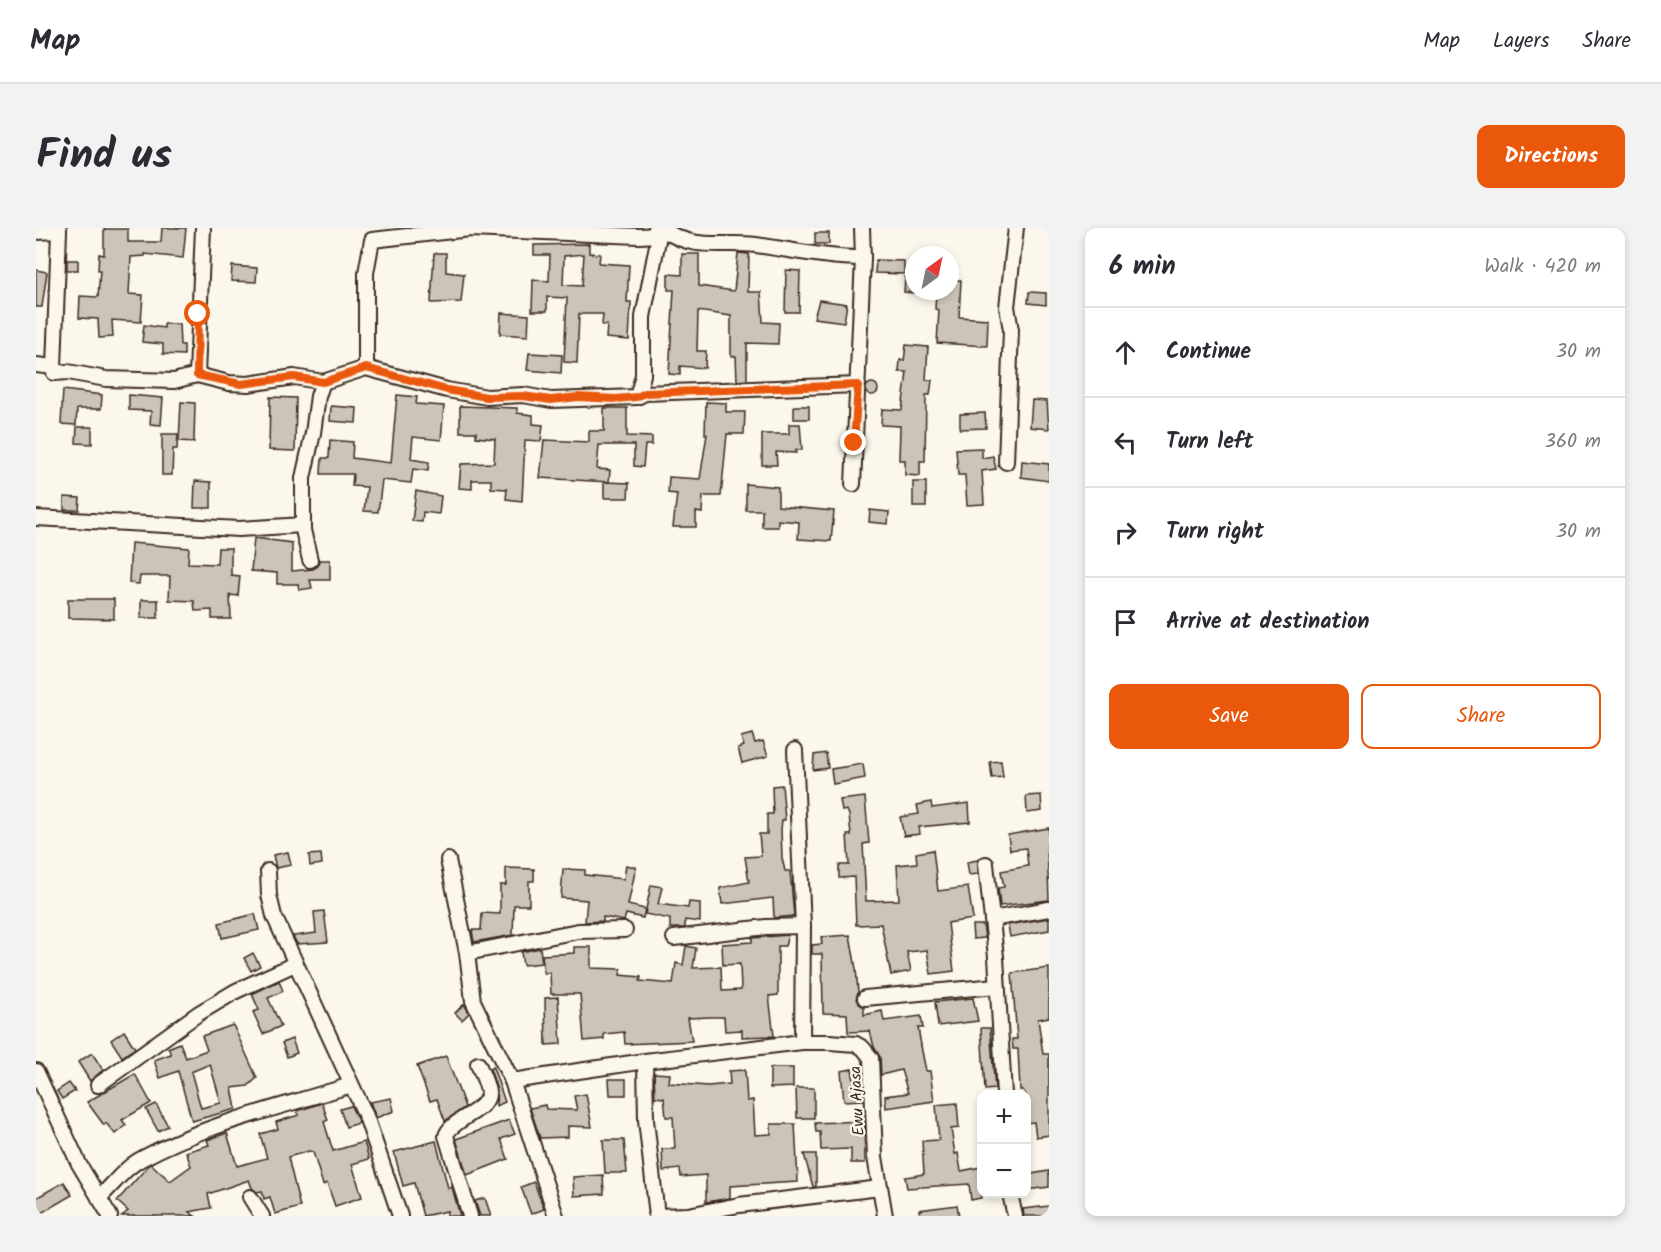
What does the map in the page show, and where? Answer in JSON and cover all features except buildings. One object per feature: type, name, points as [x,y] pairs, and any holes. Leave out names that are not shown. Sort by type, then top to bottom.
[{"type":"street","points":[[197,375],[203,228]]},
{"type":"street","points":[[853,484],[863,258],[862,228]]},
{"type":"street","points":[[1006,462],[1011,330],[1007,307],[1016,228]]},
{"type":"street","points":[[366,368],[366,273],[372,240],[470,229],[591,236],[658,231],[702,246],[754,245],[832,258],[863,258]]},
{"type":"street","points":[[36,232],[59,230],[54,373],[68,372],[106,379],[182,381],[197,375],[241,384],[294,377],[323,382],[366,368],[447,390],[487,397],[523,396],[551,400],[637,397],[645,393],[858,385]]},
{"type":"street","points":[[637,397],[643,375],[643,316],[658,231]]},
{"type":"street","points":[[36,365],[54,367]]},
{"type":"street","points":[[310,560],[303,525],[303,478],[314,433],[318,396],[323,382]]},
{"type":"street","points":[[36,518],[239,529],[303,525]]},
{"type":"street","points":[[795,750],[803,926],[802,1042]]},
{"type":"street","points":[[448,860],[467,953],[473,1001],[512,1081],[556,1216]]},
{"type":"street","points":[[986,864],[1004,1090]]},
{"type":"street","points":[[268,871],[269,895],[274,916],[295,964],[311,992],[351,1085],[386,1169],[400,1216]]},
{"type":"street","points":[[992,919],[1049,909]]},
{"type":"street","points":[[674,938],[766,927],[803,926]]},
{"type":"street","points":[[467,953],[578,931],[625,930]]},
{"type":"street","points":[[98,1085],[199,1013],[236,991],[295,964]]},
{"type":"street","points":[[866,998],[997,986]]},
{"type":"street","name":"Ewu Ajasa","points":[[512,1081],[645,1061],[802,1042],[856,1044],[863,1048],[871,1058],[875,1157],[885,1216]]},
{"type":"street","points":[[645,1061],[646,1120],[656,1216],[688,1215],[739,1205],[880,1188]]},
{"type":"street","points":[[470,1216],[446,1136],[450,1128],[474,1112],[487,1098],[488,1092],[478,1064]]},
{"type":"street","points":[[36,1071],[79,1164],[110,1216]]},
{"type":"street","points":[[99,1198],[126,1170],[142,1158],[223,1124],[351,1085]]},
{"type":"street","points":[[250,1197],[262,1216]]},
{"type":"street","points":[[1012,1198],[1014,1216]]},
{"type":"route","points":[[198,314],[197,375],[217,381],[248,384],[294,377],[323,382],[366,368],[447,390],[487,397],[523,396],[551,400],[578,397],[616,399],[637,397],[645,393],[830,388],[858,385],[854,443]]}]
